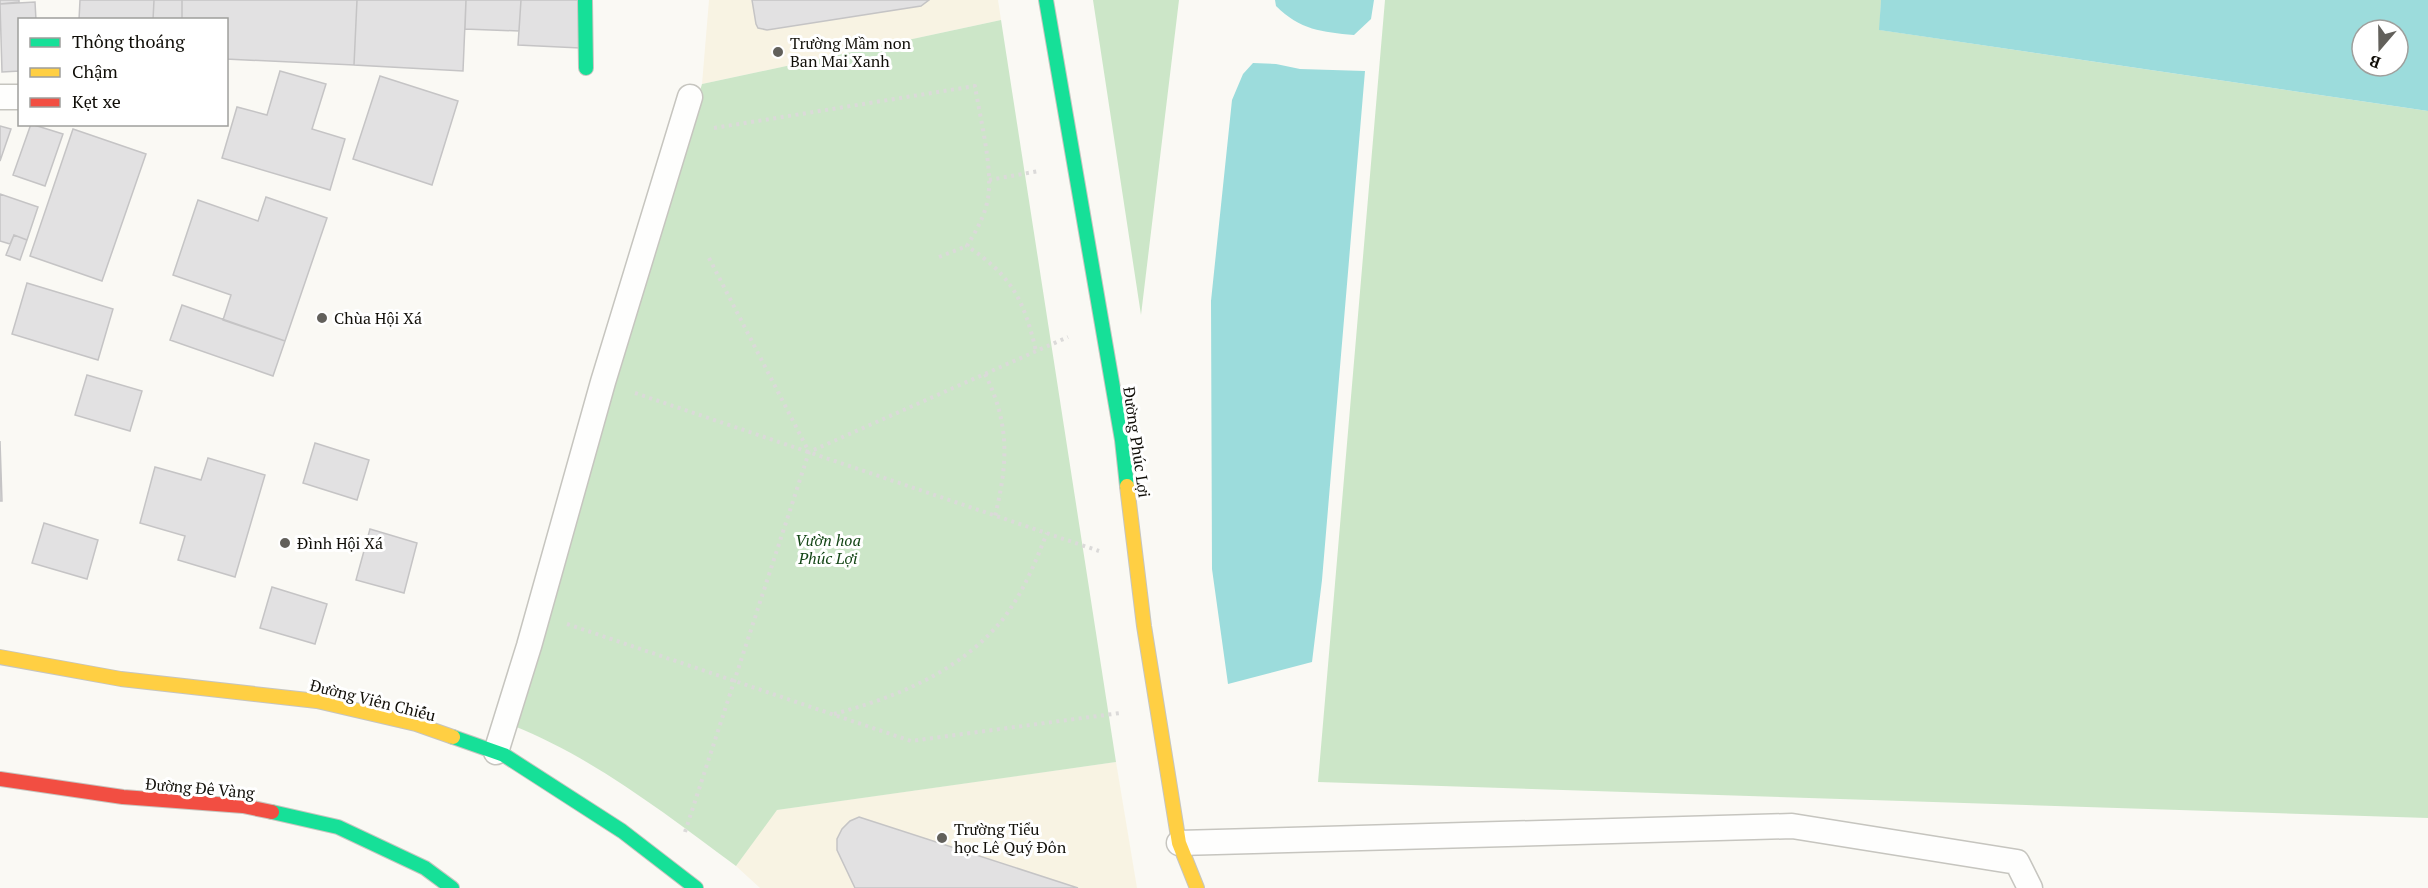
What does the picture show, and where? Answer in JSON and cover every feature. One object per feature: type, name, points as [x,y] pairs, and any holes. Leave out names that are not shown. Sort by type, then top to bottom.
[{"type":"street","points":[[585,0],[586,68]]},
{"type":"street","name":"Đường Phúc Lợi","points":[[1046,0],[1122,440],[1144,626],[1179,843],[1197,888]]},
{"type":"street","name":"Đường Viên Chiếu","points":[[0,657],[121,679],[317,700],[416,724],[504,755],[622,831],[696,888]]},
{"type":"street","name":"Đường Đê Vàng","points":[[0,779],[123,797],[243,806],[338,827],[425,868],[452,888]]},
{"type":"lane","points":[[0,97],[18,97]]},
{"type":"lane","points":[[496,752],[538,614],[603,382],[690,97]]},
{"type":"lane","points":[[1179,843],[1792,826],[2017,862],[2030,888]]},
{"type":"path","points":[[679,133],[975,86],[989,180],[988,200],[979,226],[967,246],[939,256]]},
{"type":"path","points":[[989,180],[1074,165]]},
{"type":"path","points":[[967,246],[985,258],[1016,291],[1026,313],[1036,351]]},
{"type":"path","points":[[673,870],[809,452],[709,258]]},
{"type":"path","points":[[809,452],[1101,322]]},
{"type":"path","points":[[985,374],[996,395],[1006,443],[1006,466],[995,516]]},
{"type":"path","points":[[603,382],[1137,564]]},
{"type":"path","points":[[833,715],[905,690],[945,670],[974,649],[1003,618],[1022,588],[1047,533]]},
{"type":"path","points":[[538,614],[911,741],[1157,708]]},
{"type":"shaded area","name":"Trường Mầm non Ban Mai Xanh","points":[[709,0],[998,0],[1001,20],[702,84]]},
{"type":"shaded area","name":"Trường Tiểu học Lê Quý Đôn","points":[[1116,762],[1137,888],[760,888],[736,866],[776,810]]},
{"type":"green space","points":[[1093,0],[1179,0],[1141,315]]},
{"type":"green space","points":[[1385,0],[1881,0],[1880,30],[2428,111],[2428,818],[1318,782]]},
{"type":"green space","name":"Vườn hoa Phúc Lợi","points":[[1001,20],[1116,762],[777,810],[736,866],[657,808],[601,771],[544,739],[514,726],[702,84]]},
{"type":"water","points":[[1275,0],[1374,0],[1371,19],[1354,35],[1322,31],[1303,25],[1276,6]]},
{"type":"water","points":[[1881,0],[2428,0],[2428,111],[1879,30]]},
{"type":"water","points":[[1253,63],[1276,64],[1300,69],[1365,71],[1322,580],[1312,662],[1228,684],[1212,569],[1211,301],[1232,100],[1243,74]]},
{"type":"building","points":[[0,0],[19,0],[19,2],[0,4]]},
{"type":"building","points":[[80,0],[154,0],[153,18],[79,18]]},
{"type":"building","points":[[154,0],[182,0],[182,18],[153,18]]},
{"type":"building","points":[[182,0],[357,0],[354,65],[228,59],[228,18],[182,18]]},
{"type":"building","points":[[357,0],[466,0],[463,71],[354,65]]},
{"type":"building","points":[[466,0],[521,0],[519,31],[465,29]]},
{"type":"building","points":[[521,0],[583,0],[580,48],[518,45]]},
{"type":"building","points":[[752,0],[929,0],[921,6],[767,30],[758,28],[756,24]]},
{"type":"building","points":[[35,2],[36,18],[18,18],[18,71],[2,72],[0,4]]},
{"type":"building","points":[[280,71],[326,84],[312,129],[345,139],[330,190],[222,158],[237,107],[267,115]]},
{"type":"building","points":[[380,76],[458,101],[432,185],[353,159]]},
{"type":"building","points":[[0,126],[11,129],[0,161]]},
{"type":"building","points":[[30,126],[63,134],[45,186],[13,175]]},
{"type":"building","points":[[73,129],[146,154],[102,281],[30,256]]},
{"type":"building","points":[[0,194],[38,207],[27,240],[14,235],[10,244],[0,241]]},
{"type":"building","points":[[266,197],[327,218],[285,341],[223,320],[231,295],[173,275],[198,200],[258,221]]},
{"type":"building","points":[[14,235],[27,240],[20,260],[6,255]]},
{"type":"building","points":[[27,283],[113,309],[98,360],[12,334]]},
{"type":"building","points":[[182,305],[285,341],[273,376],[170,340]]},
{"type":"building","points":[[87,375],[142,391],[130,431],[75,415]]},
{"type":"building","points":[[0,441],[2,501],[0,501]]},
{"type":"building","points":[[315,443],[369,460],[357,500],[303,483]]},
{"type":"building","points":[[208,458],[265,475],[235,577],[178,560],[185,536],[140,523],[155,467],[201,480]]},
{"type":"building","points":[[44,523],[98,540],[87,579],[32,563]]},
{"type":"building","points":[[370,529],[417,543],[404,593],[356,580]]},
{"type":"building","points":[[272,587],[327,604],[315,644],[260,628]]},
{"type":"building","points":[[859,817],[1078,888],[855,888],[837,850],[837,839],[842,829],[850,821]]},
{"type":"traffic: fast","points":[[585,0],[586,68]]},
{"type":"traffic: fast","points":[[1046,0],[1122,440],[1127,486]]},
{"type":"traffic: fast","points":[[453,737],[504,755],[622,831],[696,888]]},
{"type":"traffic: fast","points":[[272,812],[338,827],[425,868],[452,888]]},
{"type":"traffic: slow","points":[[1127,486],[1144,626],[1179,843],[1197,888]]},
{"type":"traffic: slow","points":[[0,657],[121,679],[317,701],[416,724],[453,737]]},
{"type":"traffic: jam","points":[[0,779],[123,797],[243,806],[272,812]]},
{"type":"place","name":"Trường Mầm non Ban Mai Xanh","points":[[778,52]]},
{"type":"place","name":"Chùa Hội Xá","points":[[322,318]]},
{"type":"place","name":"Đình Hội Xá","points":[[285,543]]},
{"type":"place","name":"Trường Tiểu học Lê Quý Đôn","points":[[942,838]]}]
